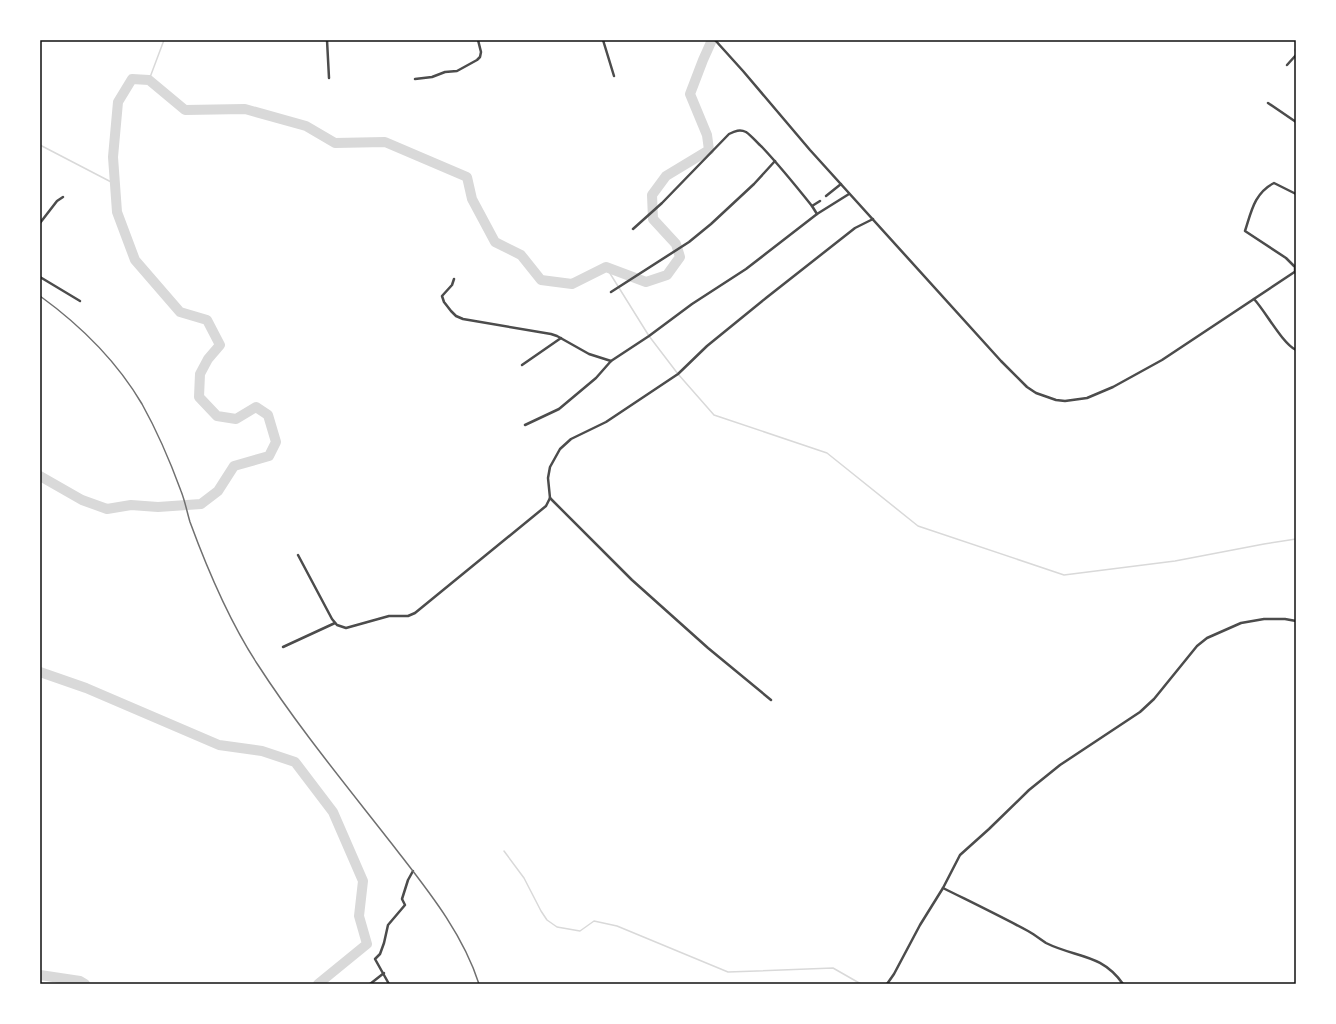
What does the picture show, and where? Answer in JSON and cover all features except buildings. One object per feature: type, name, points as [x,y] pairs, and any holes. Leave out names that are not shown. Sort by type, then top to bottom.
[{"type":"street","points":[[327,40],[329,78]]},
{"type":"street","points":[[415,79],[432,77],[445,72],[457,71],[477,60],[482,52],[478,40]]},
{"type":"street","points":[[603,40],[614,76]]},
{"type":"street","points":[[714,40],[744,71],[810,150],[1007,368],[1036,394],[1056,400],[1072,401],[1084,399],[1095,396],[1113,387],[1162,360],[1295,271],[1295,267],[1286,258],[1245,231],[1255,201],[1269,186],[1274,183],[1296,194]]},
{"type":"street","points":[[1288,65],[1296,55]]},
{"type":"street","points":[[1268,103],[1296,122]]},
{"type":"street","points":[[633,229],[662,203],[729,134],[740,130],[746,132],[775,161],[817,214]]},
{"type":"street","points":[[611,292],[689,242],[711,224],[754,184],[775,161]]},
{"type":"street","points":[[826,196],[841,184]]},
{"type":"street","points":[[525,425],[559,409],[596,378],[611,361],[649,336],[692,304],[746,269],[817,214],[849,193]]},
{"type":"street","points":[[40,223],[57,201],[64,197]]},
{"type":"street","points":[[812,206],[820,201]]},
{"type":"street","points":[[298,556],[339,626],[346,628],[388,616],[401,617],[412,615],[546,506],[550,498],[548,478],[550,467],[560,449],[571,439],[606,422],[678,374],[707,346],[774,291],[855,228],[873,220]]},
{"type":"street","points":[[40,277],[80,301]]},
{"type":"street","points":[[454,279],[452,284],[442,296],[447,306],[456,316],[472,321],[550,334],[561,338],[589,354],[611,361]]},
{"type":"street","points":[[1254,299],[1263,308],[1286,341],[1296,350]]},
{"type":"street","points":[[522,365],[561,338]]},
{"type":"street","points":[[550,498],[632,580],[708,648],[771,700]]},
{"type":"street","points":[[888,984],[920,925],[943,888],[956,861],[966,848],[989,830],[1044,777],[1140,712],[1154,699],[1198,646],[1207,638],[1241,623],[1264,620],[1296,621]]},
{"type":"street","points":[[283,647],[336,623]]},
{"type":"street","points":[[389,984],[375,959],[380,954],[388,926],[405,905],[402,900],[408,880],[413,871]]},
{"type":"street","points":[[943,888],[1028,931],[1054,946],[1082,955],[1103,964],[1112,970],[1123,984]]},
{"type":"street","points":[[370,984],[384,973]]},
{"type":"waterway","points":[[149,80],[164,40]]},
{"type":"waterway","points":[[40,476],[82,500],[107,509],[131,505],[158,507],[201,504],[218,491],[234,466],[269,456],[276,442],[268,415],[256,407],[236,419],[217,416],[199,397],[200,374],[208,359],[220,345],[207,320],[180,312],[135,260],[117,212],[113,157],[118,102],[132,79],[149,80],[185,110],[245,109],[306,126],[335,143],[385,142],[467,177],[472,199],[495,242],[521,255],[541,280],[572,284],[606,267],[646,282],[667,275],[680,257],[676,244],[653,219],[652,195],[666,176],[709,150],[707,135],[690,94],[712,40]]},
{"type":"waterway","points":[[40,145],[115,184]]},
{"type":"waterway","points":[[606,267],[649,336],[678,374],[714,415],[827,453],[918,526],[1064,575],[1175,561],[1296,539]]},
{"type":"waterway","points":[[40,672],[86,688],[219,745],[262,751],[295,762],[333,812],[363,881],[359,916],[367,944],[318,984]]},
{"type":"waterway","points":[[504,851],[524,878],[547,920],[557,927],[580,931],[594,921],[617,926],[728,972],[833,968],[861,984]]},
{"type":"waterway","points":[[40,975],[80,981],[85,984]]},
{"type":"railway","points":[[40,296],[83,331],[109,358],[132,388],[148,414],[163,446],[181,491],[190,522],[204,559],[228,613],[247,648],[273,688],[306,733],[442,910],[463,946],[479,984]]}]
